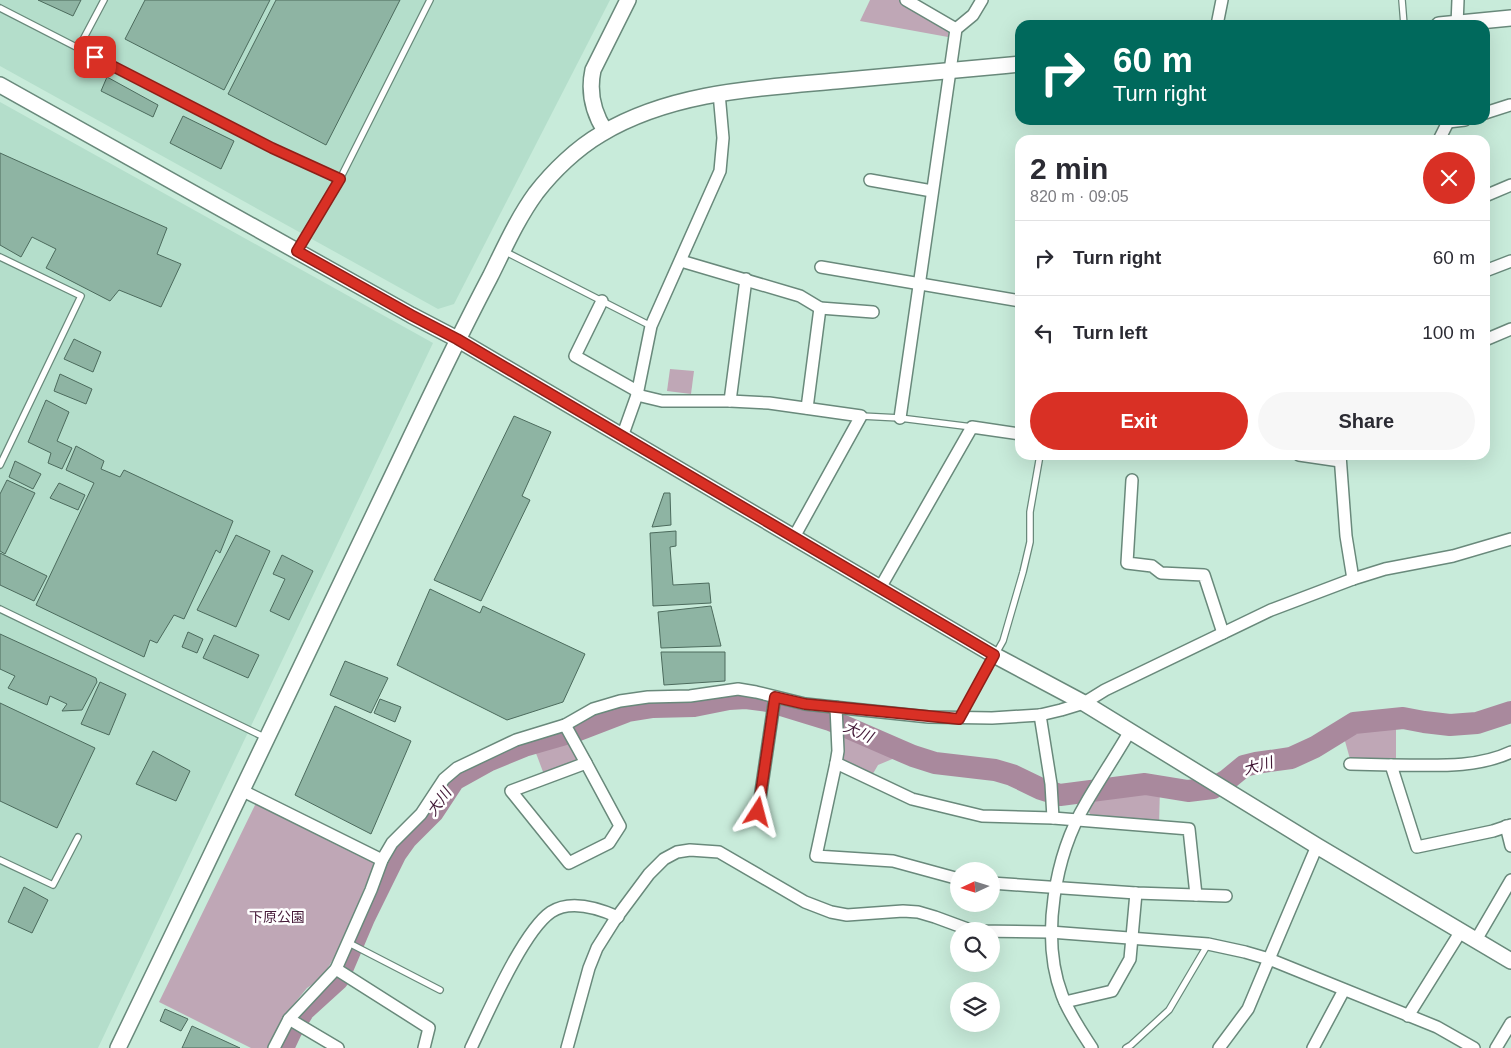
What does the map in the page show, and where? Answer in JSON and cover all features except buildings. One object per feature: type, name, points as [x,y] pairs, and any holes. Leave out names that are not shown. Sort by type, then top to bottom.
[{"type":"street","points":[[605,131],[593,108],[590,83],[593,70],[628,0]]},
{"type":"street","points":[[906,0],[956,29]]},
{"type":"street","points":[[900,418],[956,29],[973,16],[982,0]]},
{"type":"street","points":[[1218,20],[1222,0]]},
{"type":"street","points":[[1457,20],[1458,0]]},
{"type":"street","points":[[1490,20],[1511,18]]},
{"type":"street","points":[[118,1048],[243,791],[457,339],[536,193],[590,140],[635,117],[663,106],[718,94],[792,85],[1015,64]]},
{"type":"street","points":[[0,85],[457,339],[994,655],[1084,704],[1228,790],[1317,846],[1511,961]]},
{"type":"street","points":[[622,437],[637,393],[652,326],[720,171],[723,138],[718,94]]},
{"type":"street","points":[[1490,112],[1510,106]]},
{"type":"street","points":[[870,180],[932,191]]},
{"type":"street","points":[[1490,194],[1511,185]]},
{"type":"street","points":[[681,261],[800,296],[820,308],[872,312]]},
{"type":"street","points":[[1490,269],[1511,261]]},
{"type":"street","points":[[821,267],[1015,300]]},
{"type":"street","points":[[730,401],[746,279]]},
{"type":"street","points":[[602,301],[575,356],[637,393],[662,401],[769,403],[861,416],[794,536]]},
{"type":"street","points":[[807,408],[820,308]]},
{"type":"street","points":[[1490,338],[1511,329]]},
{"type":"street","points":[[880,588],[972,428],[1015,433]]},
{"type":"street","points":[[1340,460],[1346,536],[1352,579]]},
{"type":"street","points":[[1132,480],[1127,563],[1152,566],[1160,573],[1204,574],[1223,633]]},
{"type":"street","points":[[274,1048],[289,1020],[336,969],[371,890],[382,860],[392,843],[421,814],[444,779],[457,768],[516,740],[565,725],[593,709],[620,700],[690,696],[738,689],[836,711],[959,719],[1040,715],[1084,704],[1105,690],[1271,610],[1352,579],[1453,556],[1511,540]]},
{"type":"street","points":[[758,812],[775,697]]},
{"type":"street","points":[[836,711],[838,751],[816,856],[893,861],[950,877]]},
{"type":"street","points":[[1040,715],[1051,784],[1053,813]]},
{"type":"street","points":[[565,725],[575,742],[620,826],[609,843],[569,863],[511,791],[586,763]]},
{"type":"street","points":[[1092,1048],[1065,1002],[1058,983],[1050,932],[1056,886],[1062,861],[1077,821],[1085,803],[1130,732]]},
{"type":"street","points":[[1350,764],[1440,765],[1474,763],[1503,756],[1511,752]]},
{"type":"street","points":[[836,762],[912,799],[982,816],[1053,813],[1077,821],[1189,829],[1196,895]]},
{"type":"street","points":[[1391,765],[1416,847],[1445,842],[1508,826],[1511,846]]},
{"type":"street","points":[[243,791],[382,860]]},
{"type":"street","points":[[1219,1048],[1248,1009],[1317,846]]},
{"type":"street","points":[[567,1048],[589,968],[597,948],[649,874],[664,859],[677,852],[690,850],[718,852],[805,902],[830,912],[847,915],[903,911],[918,912],[973,931],[1050,932],[1132,938],[1208,944],[1244,952],[1269,959],[1437,1027],[1474,1048]]},
{"type":"street","points":[[1476,940],[1510,882]]},
{"type":"street","points":[[1000,883],[1226,896]]},
{"type":"street","points":[[1065,1002],[1112,991],[1130,959],[1136,892]]},
{"type":"street","points":[[471,1048],[515,960],[536,927],[552,912],[564,907],[581,906],[598,908],[618,917]]},
{"type":"street","points":[[1408,1016],[1461,931]]},
{"type":"street","points":[[336,969],[429,1028],[424,1048]]},
{"type":"street","points":[[1313,1048],[1344,990]]},
{"type":"street","points":[[289,1020],[338,1048]]},
{"type":"street","points":[[1496,1048],[1511,1023]]},
{"type":"lane","points":[[78,48],[104,0]]},
{"type":"lane","points":[[297,251],[340,179],[430,0]]},
{"type":"lane","points":[[1402,0],[1404,20]]},
{"type":"lane","points":[[0,8],[272,148],[340,179]]},
{"type":"lane","points":[[503,251],[652,326]]},
{"type":"lane","points":[[0,257],[81,296],[0,465]]},
{"type":"lane","points":[[861,416],[900,418],[972,428]]},
{"type":"lane","points":[[959,719],[1003,641],[1030,542],[1030,512],[1039,460]]},
{"type":"lane","points":[[0,609],[267,739]]},
{"type":"lane","points":[[0,860],[53,885],[78,837]]},
{"type":"lane","points":[[347,942],[440,990]]},
{"type":"lane","points":[[1126,1048],[1169,1010],[1208,944]]},
{"type":"shaded area","points":[[0,0],[610,0],[454,304],[438,309],[0,66]]},
{"type":"shaded area","points":[[0,102],[433,343],[98,1048],[0,1048]]},
{"type":"green space","points":[[870,0],[901,0],[949,28],[948,37],[860,21]]},
{"type":"green space","points":[[670,369],[694,371],[691,394],[667,391]]},
{"type":"green space","points":[[1396,724],[1396,762],[1350,759],[1343,734],[1354,729]]},
{"type":"green space","points":[[839,727],[902,755],[878,765],[871,777],[838,762]]},
{"type":"green space","points":[[570,735],[580,756],[577,765],[545,777],[534,748]]},
{"type":"green space","points":[[1145,786],[1160,788],[1159,825],[1095,820],[1088,811],[1098,793]]},
{"type":"green space","name":"下原公園","points":[[256,803],[375,863],[339,949],[322,978],[307,988],[289,1010],[269,1048],[251,1048],[159,1002]]},
{"type":"waterway","name":"大川","points":[[283,1048],[304,1010],[338,979],[364,918],[396,853],[406,839],[433,812],[454,780],[490,760],[524,746],[576,731],[628,711],[653,707],[694,706],[729,699],[746,698],[768,701],[830,720],[913,756],[935,763],[995,770],[1060,795],[1145,784],[1188,791],[1213,788],[1227,780],[1244,766],[1291,758],[1315,747],[1354,723],[1403,718],[1450,725],[1477,723],[1511,712]]},
{"type":"route","points":[[95,57],[272,148],[340,179],[297,251],[457,339],[994,655],[959,719],[805,704],[775,697],[758,812]]}]
